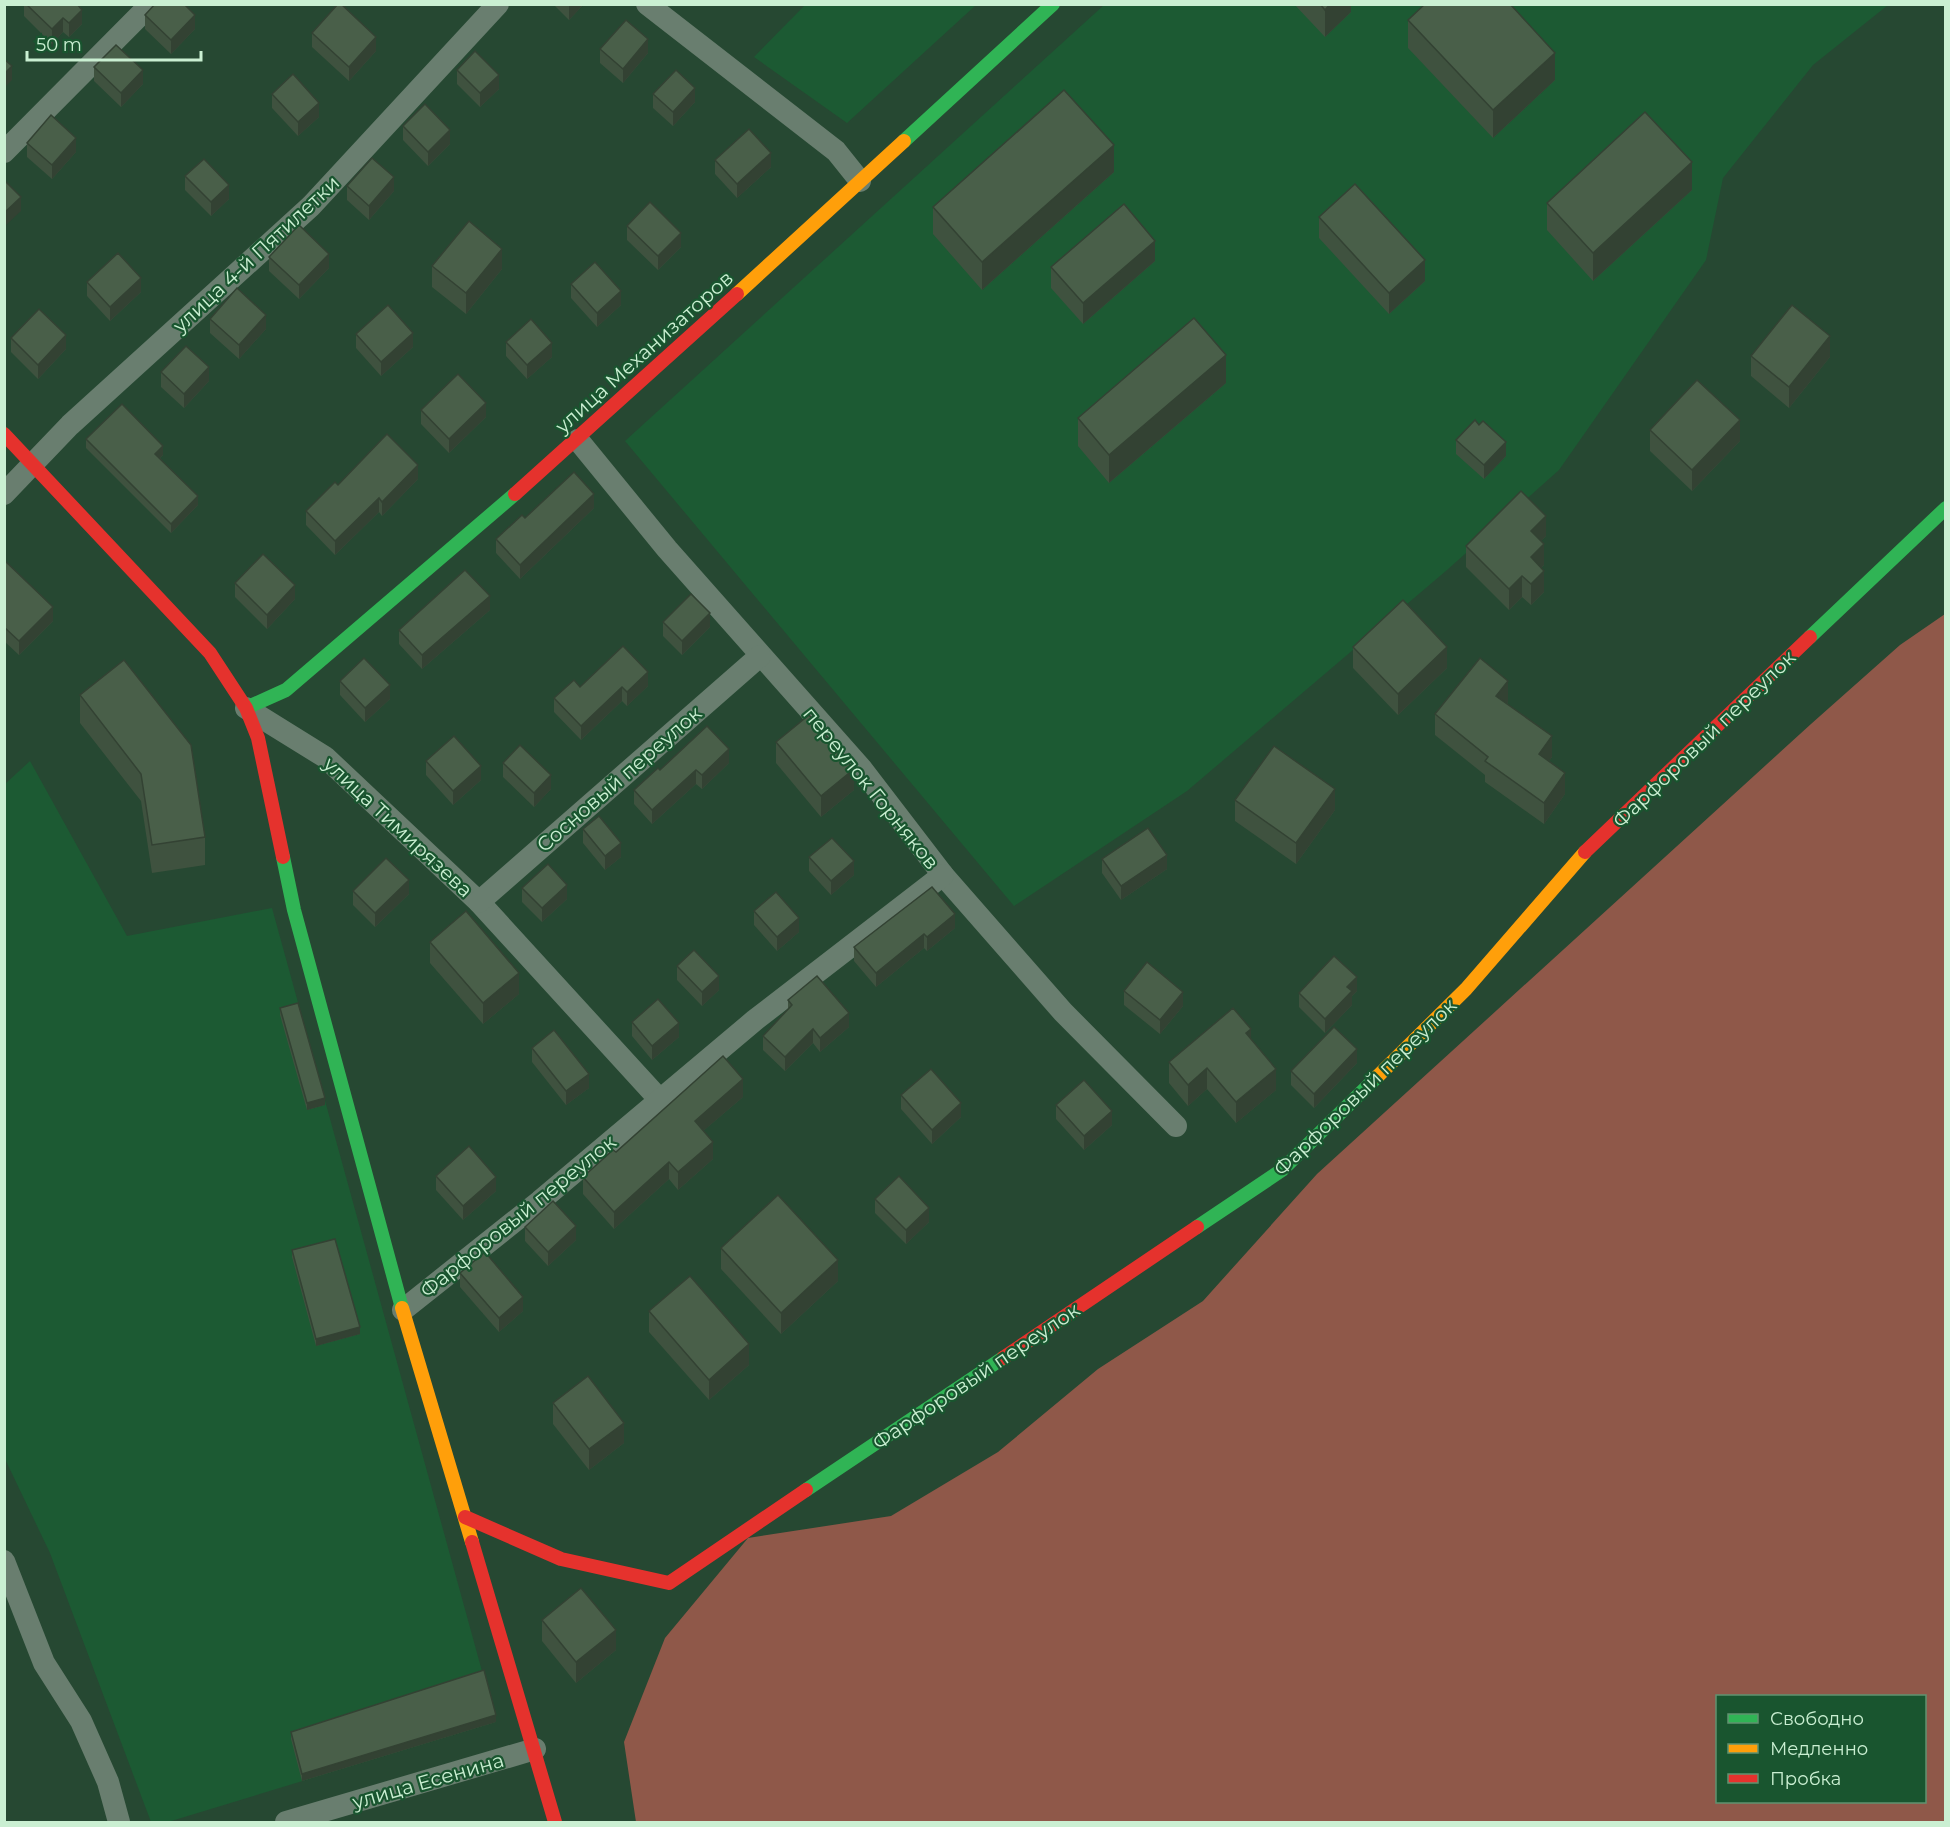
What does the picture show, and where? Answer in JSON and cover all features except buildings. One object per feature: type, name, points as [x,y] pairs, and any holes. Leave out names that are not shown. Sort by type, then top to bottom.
[{"type":"street","points":[[4,152],[152,4]]},
{"type":"street","name":"улица 4-й Пятилетки","points":[[4,494],[70,425],[311,206],[498,4]]},
{"type":"street","points":[[647,4],[836,151],[860,181]]},
{"type":"street","name":"улица Механизаторов","points":[[246,708],[286,690],[578,440],[1053,4]]},
{"type":"street","name":"улица Тимирязева","points":[[4,434],[210,653],[246,708],[325,757],[478,902],[660,1100]]},
{"type":"street","name":"переулок Горняков","points":[[578,440],[667,549],[861,768],[943,875],[1063,1012],[1176,1126]]},
{"type":"street","name":"Фарфоровый переулок","points":[[465,1517],[561,1559],[669,1583],[1282,1170],[1466,989],[1572,865],[1946,508]]},
{"type":"street","name":"Сосновый переулок","points":[[478,902],[760,656]]},
{"type":"street","points":[[246,708],[258,738],[302,941],[403,1310],[555,1822]]},
{"type":"street","name":"Фарфоровый переулок","points":[[403,1310],[540,1201],[755,1020],[943,875]]},
{"type":"street","points":[[4,1561],[44,1663],[81,1721],[108,1782],[119,1822]]},
{"type":"street","name":"улица Есенина","points":[[286,1822],[535,1749]]},
{"type":"shaded area","points":[[805,5],[976,5],[847,123],[754,57]]},
{"type":"shaded area","points":[[1104,5],[1888,5],[1813,65],[1723,178],[1706,260],[1559,470],[1447,570],[1187,791],[1014,906],[625,441]]},
{"type":"shaded area","points":[[1945,614],[1945,1822],[636,1822],[624,1742],[665,1638],[748,1538],[891,1516],[998,1452],[1098,1369],[1203,1301],[1317,1174],[1900,645]]},
{"type":"shaded area","points":[[30,761],[127,936],[272,908],[496,1722],[168,1822],[151,1822],[50,1553],[5,1459],[4,785]]},
{"type":"traffic: fast","points":[[904,141],[1053,4]]},
{"type":"traffic: fast","points":[[246,708],[286,690],[515,494]]},
{"type":"traffic: fast","points":[[1810,637],[1946,508]]},
{"type":"traffic: fast","points":[[283,857],[294,910],[402,1308]]},
{"type":"traffic: fast","points":[[1197,1227],[1282,1170],[1378,1076]]},
{"type":"traffic: fast","points":[[806,1490],[1003,1358]]},
{"type":"traffic: slow","points":[[737,294],[904,141]]},
{"type":"traffic: slow","points":[[1378,1076],[1466,989],[1585,852]]},
{"type":"traffic: slow","points":[[402,1308],[472,1542]]},
{"type":"traffic: jam","points":[[515,494],[737,294]]},
{"type":"traffic: jam","points":[[4,434],[210,653],[246,708],[258,738],[283,857]]},
{"type":"traffic: jam","points":[[1585,852],[1810,637]]},
{"type":"traffic: jam","points":[[1003,1358],[1197,1227]]},
{"type":"traffic: jam","points":[[465,1517],[561,1559],[669,1583],[806,1490]]},
{"type":"traffic: jam","points":[[472,1542],[555,1822]]}]
